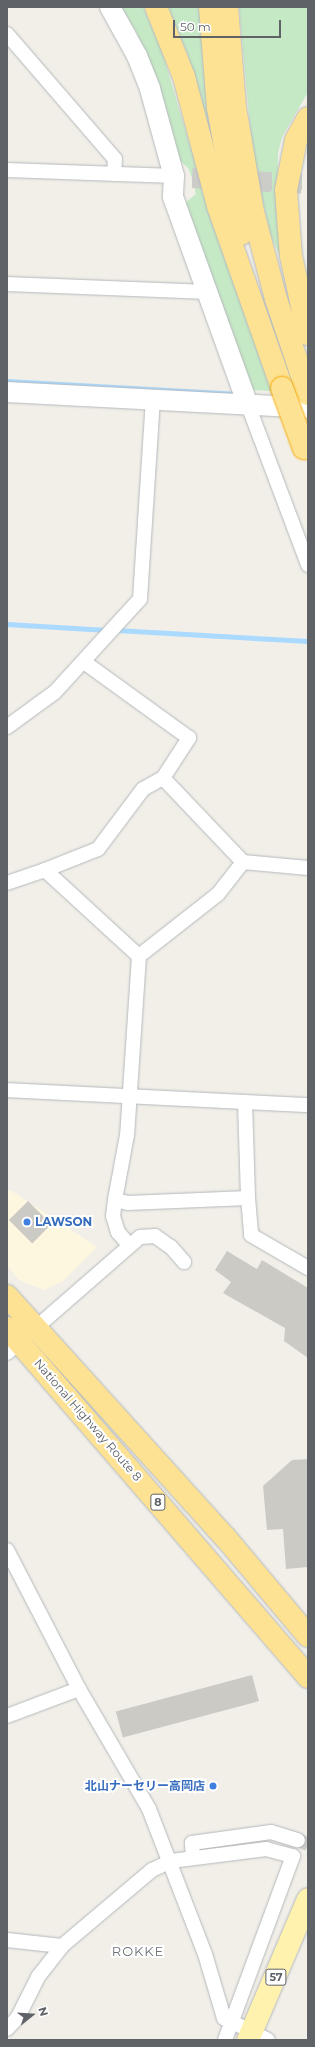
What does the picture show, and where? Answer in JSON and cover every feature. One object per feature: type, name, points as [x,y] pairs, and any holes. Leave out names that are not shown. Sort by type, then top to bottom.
[{"type":"highway","points":[[156,7],[184,77],[221,214],[295,389]]},
{"type":"highway","points":[[210,7],[218,108],[233,198],[259,300],[295,389]]},
{"type":"highway","points":[[227,7],[235,107],[252,212],[276,299],[307,450]]},
{"type":"highway","points":[[308,118],[296,140],[286,190],[290,256],[308,334]]},
{"type":"highway","name":"National Highway Route 8","points":[[7,1296],[38,1329],[308,1636]]},
{"type":"highway","name":"National Highway Route 8","points":[[12,1341],[308,1677]]},
{"type":"main road","name":"57","points":[[251,2034],[308,1899]]},
{"type":"street","points":[[110,7],[137,56],[183,177],[173,197],[248,405],[308,565]]},
{"type":"street","points":[[7,34],[115,159],[114,174]]},
{"type":"street","points":[[7,170],[183,177]]},
{"type":"street","points":[[7,284],[208,292]]},
{"type":"street","points":[[7,392],[308,408]]},
{"type":"street","points":[[7,727],[55,692],[126,618],[140,599],[144,582],[153,400]]},
{"type":"street","points":[[7,883],[98,849],[143,789],[163,778],[189,738],[84,662]]},
{"type":"street","points":[[163,778],[243,862],[308,868]]},
{"type":"street","points":[[129,1245],[118,1232],[113,1216],[127,1135],[139,956],[218,894],[243,862]]},
{"type":"street","points":[[45,870],[139,956]]},
{"type":"street","points":[[7,1090],[308,1106]]},
{"type":"street","points":[[245,1102],[248,1198],[251,1235],[308,1268]]},
{"type":"street","points":[[115,1200],[128,1203],[248,1198]]},
{"type":"street","points":[[12,1341],[38,1329],[129,1245],[140,1237],[155,1236],[171,1246],[184,1262]]},
{"type":"street","points":[[7,1550],[79,1689],[149,1809],[171,1861],[224,2018],[251,2034]]},
{"type":"street","points":[[7,1716],[79,1689]]},
{"type":"street","points":[[193,1858],[192,1843],[271,1832],[298,1840]]},
{"type":"street","points":[[7,2029],[18,2017],[38,1976],[62,1946],[152,1870],[171,1861],[266,1849],[293,1856],[251,2034]]},
{"type":"street","points":[[7,1940],[62,1946]]},
{"type":"street","points":[[225,2040],[251,2034]]},
{"type":"shaded area","points":[[10,1190],[97,1247],[63,1281],[44,1290],[19,1280],[7,1266],[7,1193]]},
{"type":"green space","points":[[120,7],[143,7],[162,51],[208,207],[272,391],[247,390],[185,203],[196,194],[192,178],[188,168],[175,156],[157,87],[136,31]]},
{"type":"green space","points":[[166,7],[203,7],[218,136],[207,138],[187,53]]},
{"type":"green space","points":[[239,7],[308,7],[308,92],[282,137],[278,153],[277,223],[282,262],[270,233],[253,158]]},
{"type":"building","points":[[28,1201],[51,1224],[32,1243],[9,1220]]},
{"type":"building","points":[[227,1251],[257,1269],[262,1260],[308,1288],[308,1358],[284,1341],[285,1328],[223,1293],[231,1282],[215,1270]]},
{"type":"building","points":[[308,1459],[308,1567],[286,1569],[283,1529],[267,1530],[263,1486],[292,1460]]},
{"type":"building","points":[[252,1675],[259,1701],[123,1738],[116,1711]]},
{"type":"waterway","points":[[7,381],[239,394]]},
{"type":"waterway","points":[[7,624],[107,630]]},
{"type":"waterway","points":[[117,630],[308,641]]},
{"type":"tunnel","points":[[192,178],[308,184]]},
{"type":"tunnel","points":[[298,1840],[308,1844]]},
{"type":"place","name":"LAWSON","points":[[27,1222]]},
{"type":"place","name":"北山ナーセリー高岡店","points":[[213,1786]]},
{"type":"district","name":"ROKKE","points":[[138,1951]]}]
